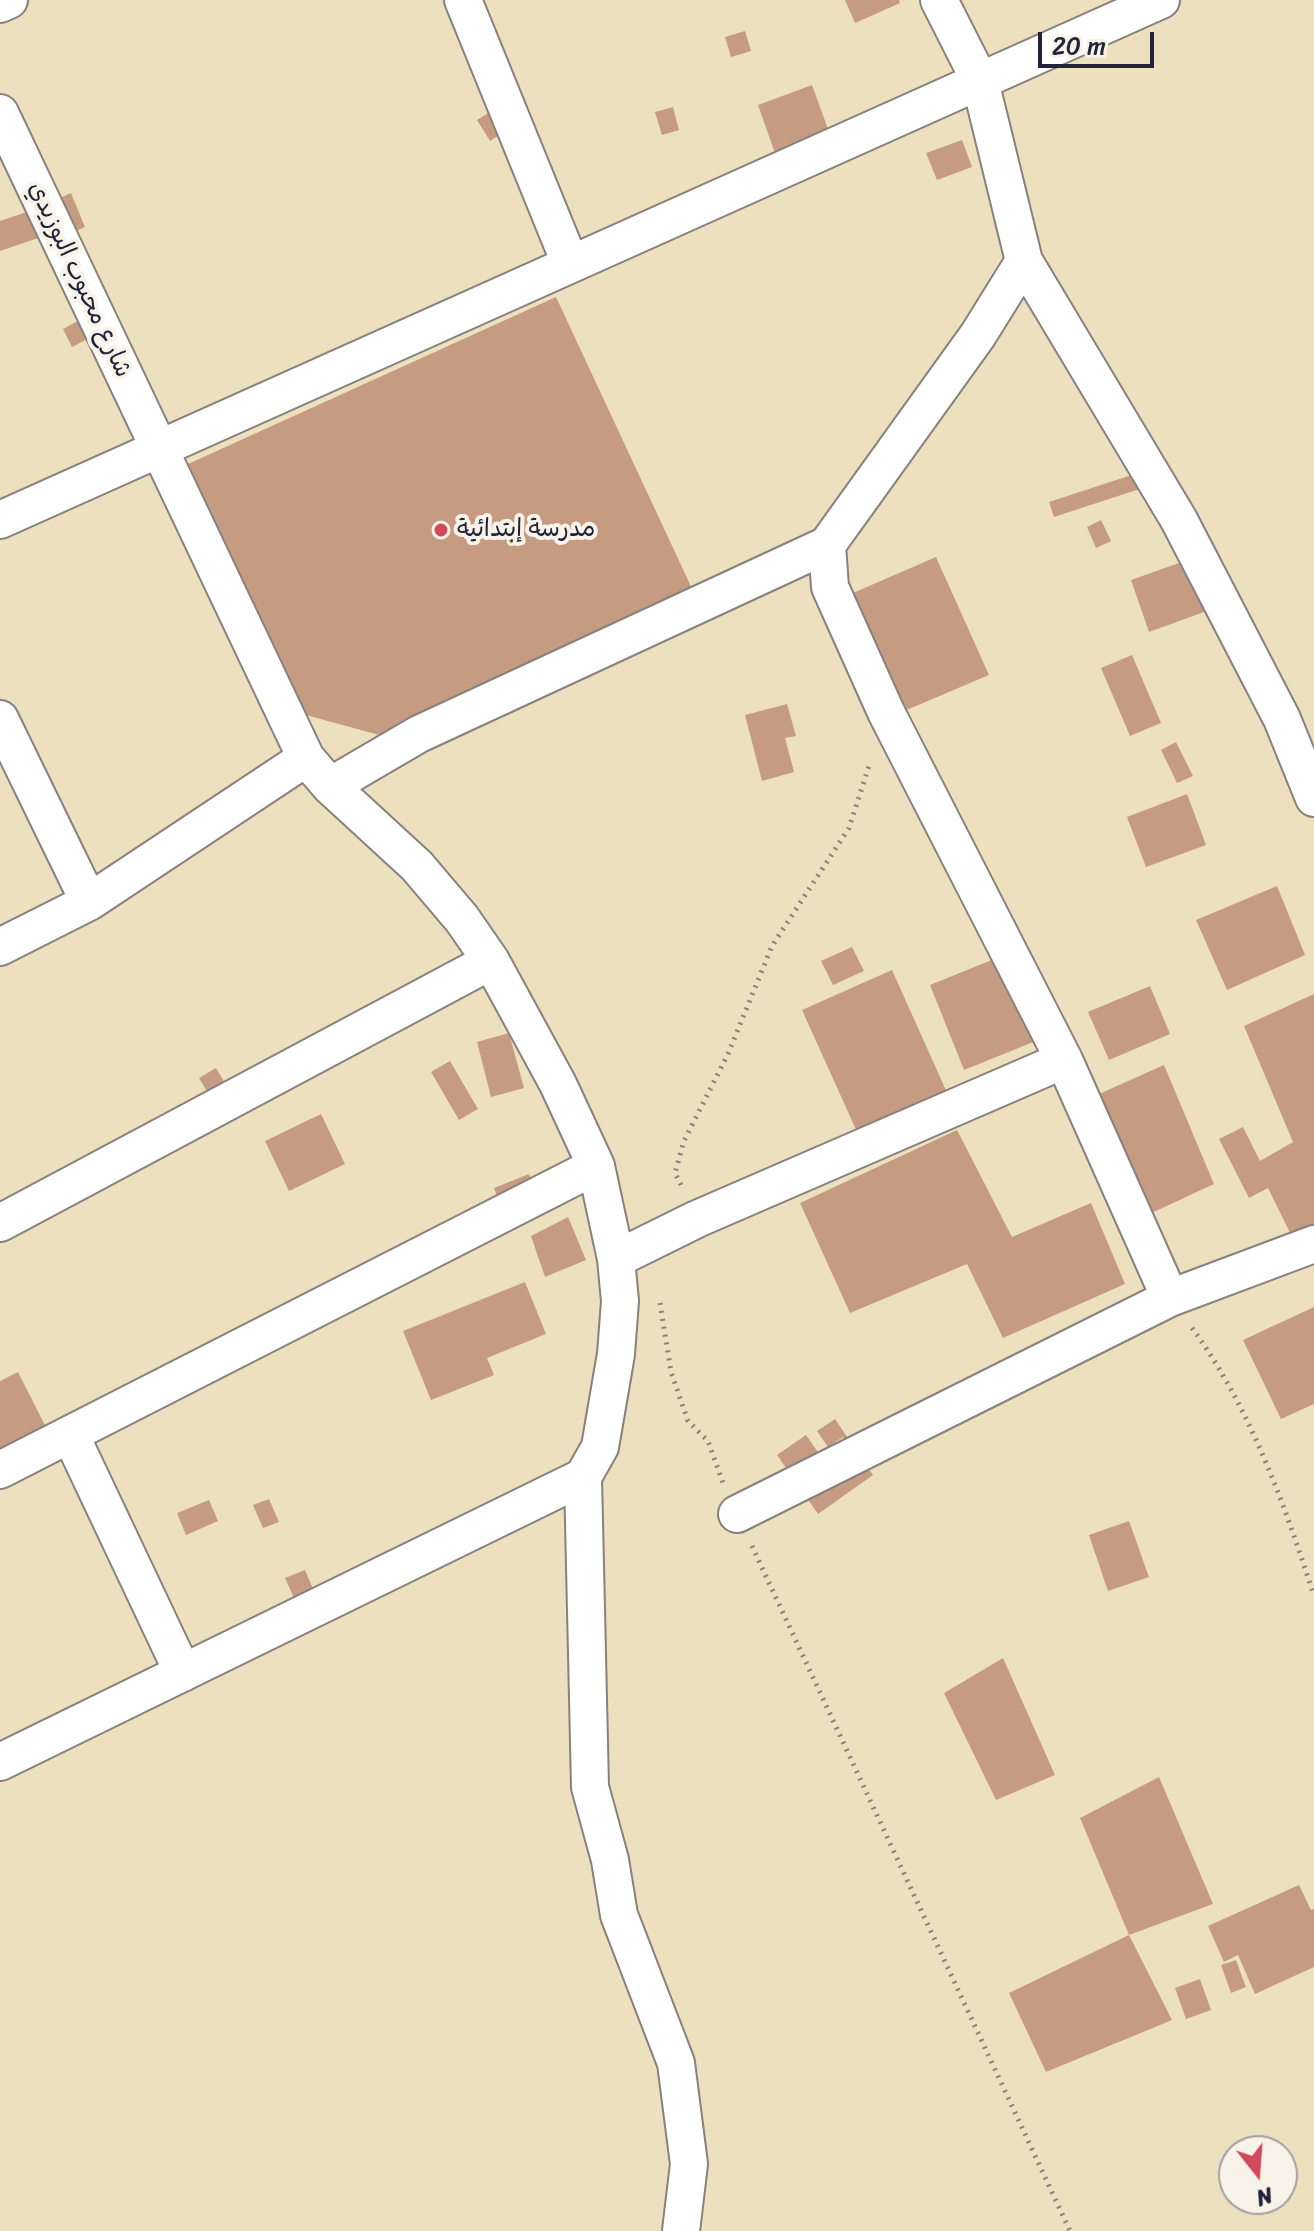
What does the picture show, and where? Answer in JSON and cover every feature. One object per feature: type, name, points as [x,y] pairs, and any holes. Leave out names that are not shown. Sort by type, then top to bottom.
[{"type":"street","points":[[0,4],[9,0]]},
{"type":"street","points":[[463,0],[570,263]]},
{"type":"street","points":[[939,0],[980,81],[1024,261],[1179,520],[1282,719],[1314,798]]},
{"type":"street","points":[[0,520],[1161,0]]},
{"type":"street","name":"شارع محبوب البوزيدي","points":[[0,113],[306,758],[330,786],[417,866],[491,961],[558,1084],[596,1166],[616,1259],[620,1301],[616,1354],[600,1447],[583,1477]]},
{"type":"street","points":[[330,786],[419,734],[827,545],[978,335],[1024,261]]},
{"type":"street","points":[[827,545],[830,587],[886,712],[1064,1060],[1170,1298]]},
{"type":"street","points":[[0,719],[89,902]]},
{"type":"street","points":[[0,947],[89,902],[306,758]]},
{"type":"street","points":[[0,1223],[491,961]]},
{"type":"street","points":[[616,1259],[697,1219],[1064,1060]]},
{"type":"street","points":[[0,1470],[596,1166]]},
{"type":"street","points":[[737,1514],[1170,1298],[1314,1244]]},
{"type":"street","points":[[71,1436],[183,1673]]},
{"type":"street","points":[[0,1762],[583,1477],[590,1787],[610,1860],[619,1915],[676,2063],[689,2164],[681,2231]]},
{"type":"path","points":[[697,1219],[675,1173],[684,1141],[728,1054],[772,946],[849,828],[886,712]]},
{"type":"path","points":[[648,1243],[671,1372],[688,1421],[708,1441],[737,1514],[1070,2231]]},
{"type":"path","points":[[1170,1298],[1234,1394],[1275,1481],[1314,1596]]},
{"type":"building","points":[[845,0],[899,0],[900,3],[855,23]]},
{"type":"building","points":[[745,31],[751,51],[731,57],[725,37]]},
{"type":"building","points":[[812,85],[832,140],[777,159],[758,105]]},
{"type":"building","points":[[508,101],[521,122],[490,141],[477,120]]},
{"type":"building","points":[[673,107],[679,130],[662,135],[655,112]]},
{"type":"building","points":[[962,140],[972,167],[937,180],[926,153]]},
{"type":"building","points":[[71,193],[85,227],[57,239],[42,206]]},
{"type":"building","points":[[38,208],[47,235],[0,251],[0,221]]},
{"type":"building","name":"مدرسة إبتدائية","points":[[556,297],[695,595],[383,736],[302,714],[188,464]]},
{"type":"building","points":[[95,312],[105,330],[72,347],[63,329]]},
{"type":"building","points":[[1153,468],[1158,483],[1054,517],[1049,502]]},
{"type":"building","points":[[1101,520],[1111,541],[1096,548],[1087,527]]},
{"type":"building","points":[[936,557],[989,675],[897,714],[846,596]]},
{"type":"building","points":[[1196,557],[1215,608],[1149,632],[1131,580]]},
{"type":"building","points":[[1132,655],[1161,723],[1130,736],[1101,668]]},
{"type":"building","points":[[787,704],[796,736],[785,738],[794,772],[762,781],[745,715]]},
{"type":"building","points":[[1176,742],[1193,776],[1177,783],[1161,750]]},
{"type":"building","points":[[1187,794],[1206,845],[1146,867],[1127,817]]},
{"type":"building","points":[[1277,886],[1305,955],[1227,990],[1196,920]]},
{"type":"building","points":[[852,947],[864,971],[833,985],[821,961]]},
{"type":"building","points":[[1014,951],[1048,1036],[964,1070],[930,985]]},
{"type":"building","points":[[892,970],[949,1097],[858,1134],[802,1010]]},
{"type":"building","points":[[1150,986],[1170,1034],[1109,1060],[1088,1012]]},
{"type":"building","points":[[1314,994],[1314,1234],[1295,1243],[1268,1188],[1249,1198],[1219,1139],[1243,1127],[1260,1161],[1293,1142],[1244,1026]]},
{"type":"building","points":[[509,1033],[524,1088],[491,1097],[477,1042]]},
{"type":"building","points":[[450,1061],[478,1109],[459,1120],[431,1072]]},
{"type":"building","points":[[1164,1065],[1214,1184],[1141,1218],[1090,1098]]},
{"type":"building","points":[[216,1068],[242,1112],[225,1122],[199,1078]]},
{"type":"building","points":[[321,1114],[345,1164],[289,1191],[265,1141]]},
{"type":"building","points":[[957,1130],[1012,1237],[1091,1203],[1125,1284],[1003,1338],[967,1264],[850,1313],[800,1203]]},
{"type":"building","points":[[529,1174],[543,1209],[507,1223],[494,1188]]},
{"type":"building","points":[[568,1217],[586,1260],[545,1277],[531,1236]]},
{"type":"building","points":[[525,1282],[546,1334],[487,1358],[494,1375],[431,1400],[403,1331]]},
{"type":"building","points":[[1314,1307],[1314,1404],[1281,1419],[1243,1340]]},
{"type":"building","points":[[18,1372],[59,1453],[0,1456],[0,1381]]},
{"type":"building","points":[[835,1419],[873,1475],[818,1514],[777,1455],[806,1435],[833,1474],[857,1458],[843,1437],[828,1447],[817,1431]]},
{"type":"building","points":[[269,1499],[279,1522],[263,1528],[253,1505]]},
{"type":"building","points":[[209,1500],[218,1521],[186,1535],[177,1513]]},
{"type":"building","points":[[1129,1521],[1149,1577],[1108,1591],[1089,1535]]},
{"type":"building","points":[[305,1570],[321,1608],[302,1616],[285,1578]]},
{"type":"building","points":[[1003,1658],[1055,1775],[996,1800],[944,1693]]},
{"type":"building","points":[[1159,1777],[1213,1904],[1129,1935],[1080,1818]]},
{"type":"building","points":[[1299,1885],[1311,1910],[1314,1909],[1314,1967],[1255,1994],[1238,1955],[1224,1962],[1208,1926]]},
{"type":"building","points":[[1129,1935],[1172,2020],[1046,2072],[1009,1993]]},
{"type":"building","points":[[1236,1960],[1246,1987],[1231,1993],[1221,1965]]},
{"type":"building","points":[[1200,1979],[1211,2010],[1186,2019],[1175,1988]]},
{"type":"place","name":"مدرسة إبتدائية","points":[[441,530]]}]
